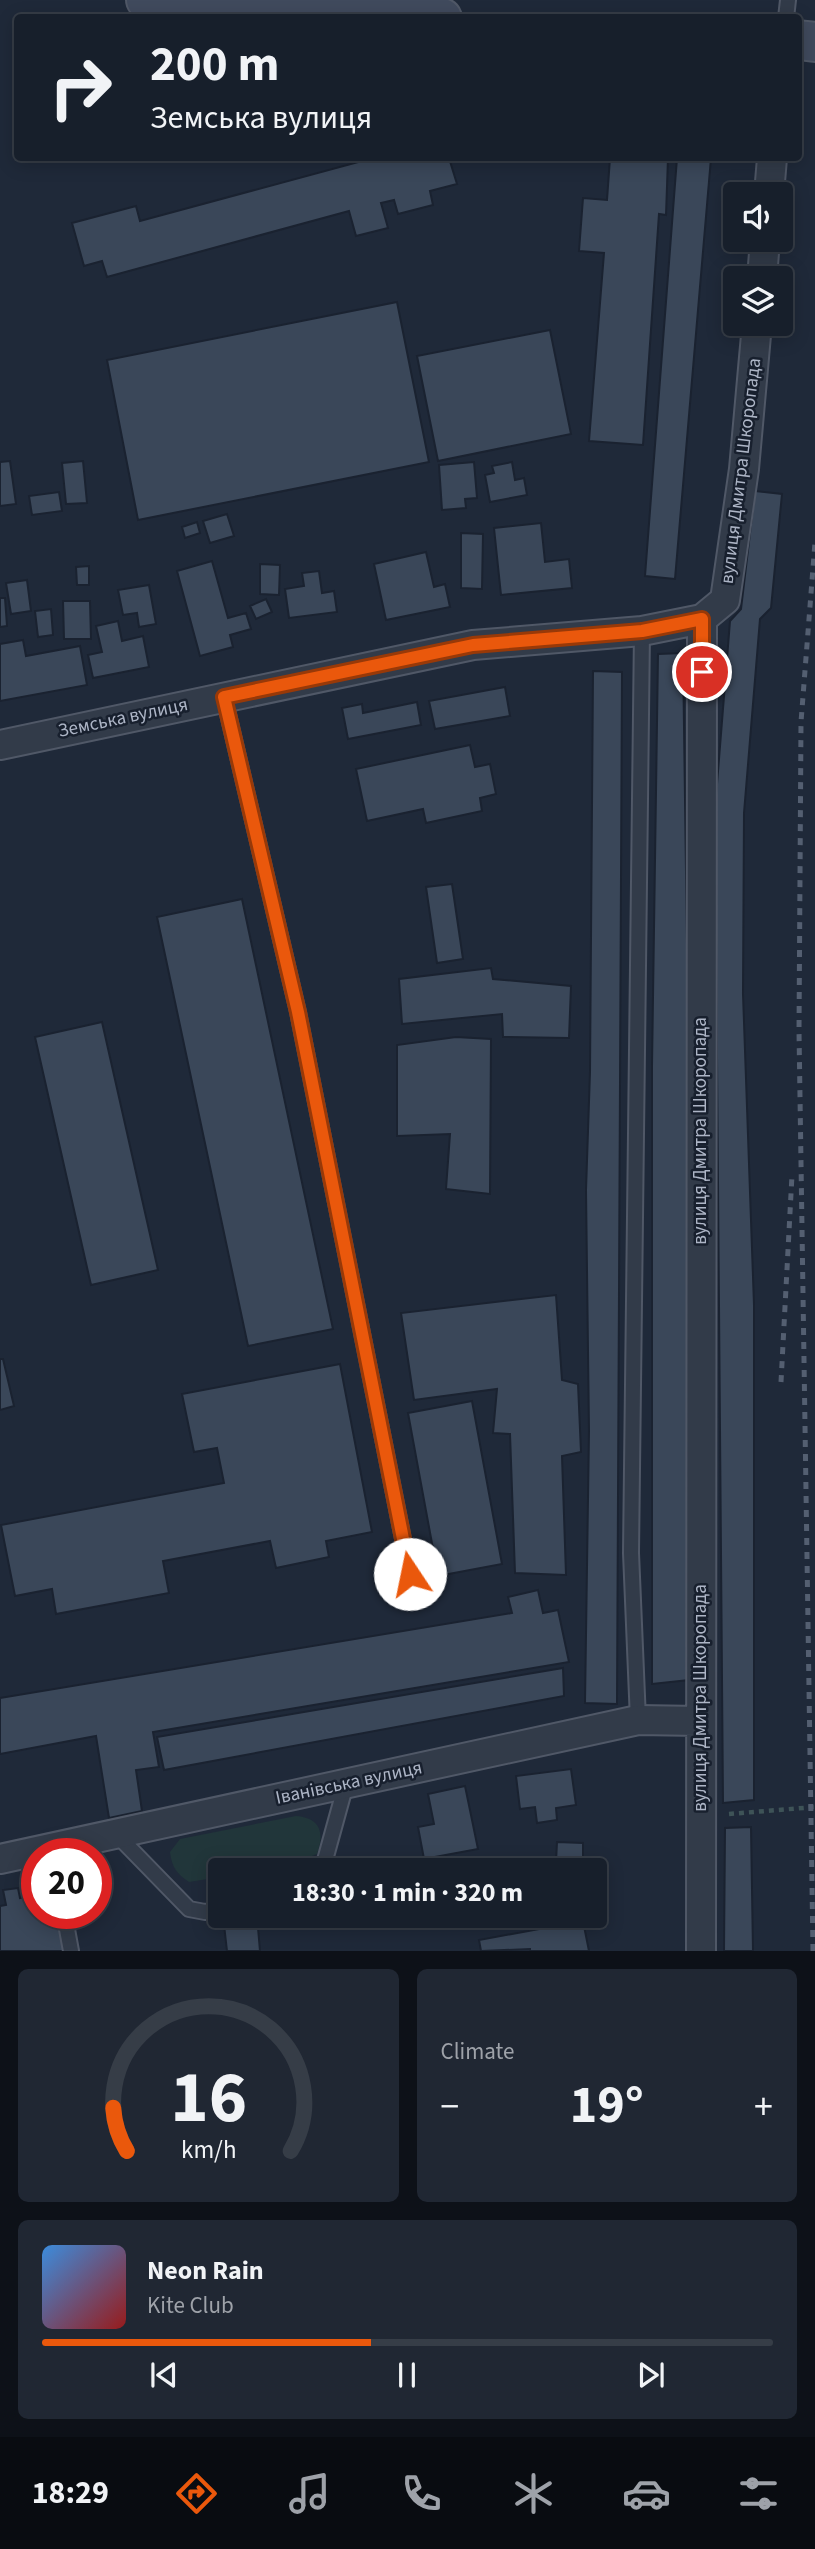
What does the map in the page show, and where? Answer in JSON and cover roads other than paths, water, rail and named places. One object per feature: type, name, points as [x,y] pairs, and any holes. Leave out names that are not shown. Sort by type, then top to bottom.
[{"type":"main road","points":[[146,0],[376,14]]},
{"type":"street","points":[[770,182],[772,161]]},
{"type":"street","name":"вулиця Дмитра Шкоропада","points":[[701,1951],[702,619],[725,600],[744,469],[756,336]]},
{"type":"street","name":"Земська вулиця","points":[[0,745],[473,645],[642,631],[702,619]]},
{"type":"street","name":"Іванівська вулиця","points":[[100,1838],[638,1720],[700,1721]]},
{"type":"street","name":"Іванівська вулиця","points":[[0,1859],[21,1855]]},
{"type":"lane","points":[[638,1720],[631,1553],[642,631]]},
{"type":"lane","points":[[224,697],[300,1025],[410,1574]]},
{"type":"lane","points":[[326,1858],[346,1784]]},
{"type":"lane","points":[[116,1834],[189,1909],[208,1912]]},
{"type":"lane","points":[[67,1929],[71,1951]]},
{"type":"railway","points":[[813,1951],[799,1031],[801,722],[815,542]]},
{"type":"railway","points":[[781,1382],[792,1175]]}]
